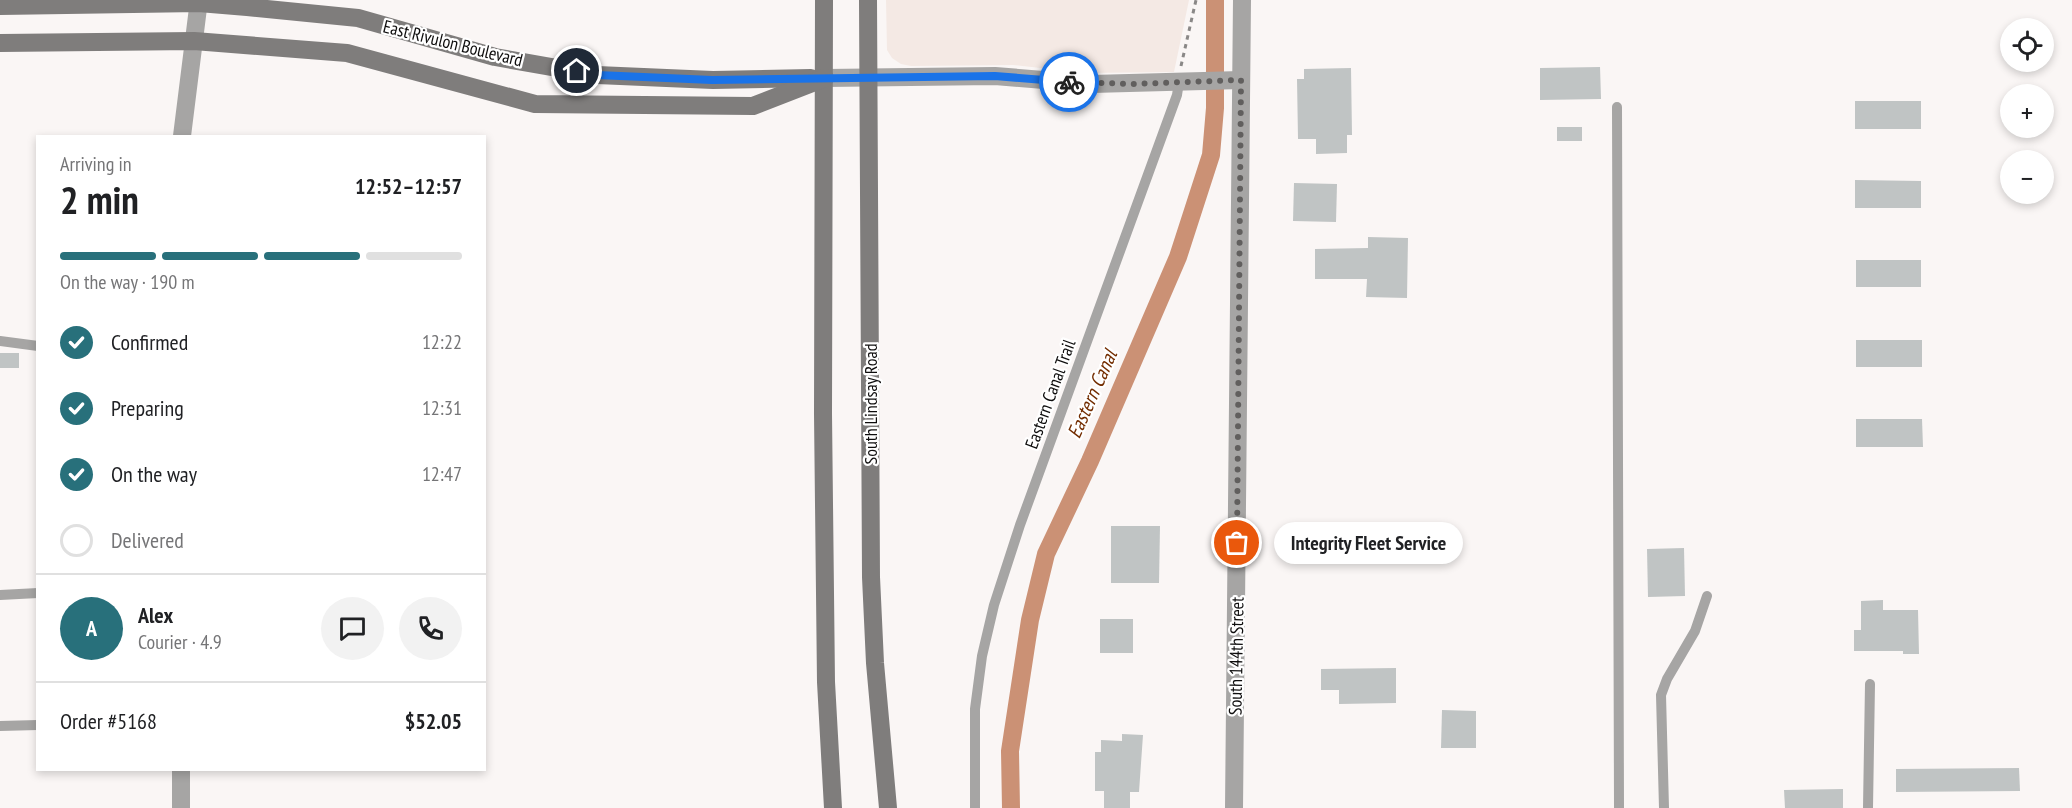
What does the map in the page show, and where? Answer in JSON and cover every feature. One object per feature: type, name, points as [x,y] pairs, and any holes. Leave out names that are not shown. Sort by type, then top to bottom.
[{"type":"street","points":[[824,0],[825,682],[833,808]]},
{"type":"street","name":"South Lindsay Road","points":[[868,0],[871,577],[875,663],[888,808]]},
{"type":"street","name":"South 144th Street","points":[[1234,808],[1234,80],[1242,0]]},
{"type":"street","points":[[182,135],[199,2]]},
{"type":"street","name":"East Rivulon Boulevard","points":[[0,6],[199,2],[358,18],[495,57],[597,75],[712,80],[825,78]]},
{"type":"street","name":"East Rivulon Boulevard","points":[[0,43],[194,41],[347,53],[535,104],[692,108],[753,106],[825,78]]},
{"type":"street","points":[[825,78],[995,76],[1092,84],[1234,80]]},
{"type":"street","points":[[181,771],[181,808]]},
{"type":"lane","name":"Eastern Canal Trail","points":[[975,808],[976,701],[982,656],[994,605],[1020,525],[1177,95],[1185,82]]},
{"type":"lane","points":[[1617,107],[1619,808]]},
{"type":"lane","points":[[0,341],[36,346]]},
{"type":"lane","points":[[0,595],[36,593]]},
{"type":"lane","points":[[1664,808],[1661,695],[1667,679],[1695,631],[1707,596]]},
{"type":"lane","points":[[1868,808],[1870,684]]},
{"type":"lane","points":[[0,726],[36,725]]},
{"type":"path","points":[[1185,82],[1196,0]]},
{"type":"shaded area","points":[[886,0],[1189,0],[1174,72],[1085,73],[1013,65],[911,66],[901,64],[892,58],[887,50]]},
{"type":"building","points":[[1600,67],[1601,99],[1540,100],[1540,68]]},
{"type":"building","points":[[1351,68],[1352,135],[1347,135],[1347,153],[1316,154],[1316,139],[1298,139],[1297,79],[1304,79],[1304,69]]},
{"type":"building","points":[[1855,101],[1921,101],[1921,129],[1855,129]]},
{"type":"building","points":[[1557,127],[1582,127],[1582,141],[1557,141]]},
{"type":"building","points":[[1855,180],[1921,181],[1921,208],[1855,208]]},
{"type":"building","points":[[1294,183],[1337,184],[1336,222],[1293,221]]},
{"type":"building","points":[[1368,237],[1408,238],[1407,298],[1366,297],[1367,279],[1315,279],[1315,249],[1368,248]]},
{"type":"building","points":[[1856,260],[1921,260],[1921,287],[1856,287]]},
{"type":"building","points":[[1856,340],[1922,340],[1922,367],[1856,367]]},
{"type":"building","points":[[0,353],[19,353],[19,368],[0,368]]},
{"type":"building","points":[[1856,419],[1922,419],[1923,447],[1856,447]]},
{"type":"building","points":[[1111,526],[1160,526],[1159,583],[1111,583]]},
{"type":"building","points":[[1684,548],[1685,596],[1648,597],[1647,549]]},
{"type":"building","points":[[1883,600],[1883,610],[1918,610],[1919,654],[1903,654],[1903,651],[1854,651],[1854,630],[1861,630],[1861,601]]},
{"type":"building","points":[[1100,619],[1133,619],[1133,653],[1100,653]]},
{"type":"building","points":[[1396,668],[1396,703],[1339,704],[1339,690],[1321,690],[1321,669]]},
{"type":"building","points":[[1442,710],[1476,711],[1476,748],[1441,748]]},
{"type":"building","points":[[1122,734],[1143,735],[1139,792],[1130,792],[1130,808],[1104,808],[1104,791],[1095,791],[1095,752],[1101,752],[1101,740],[1122,741]]},
{"type":"building","points":[[2019,768],[2020,791],[1896,792],[1896,769]]},
{"type":"building","points":[[1843,789],[1843,808],[1785,808],[1784,790]]},
{"type":"waterway","name":"Eastern Canal","points":[[1011,808],[1010,751],[1030,620],[1046,554],[1090,461],[1178,257],[1211,155],[1215,108],[1215,0]]},
{"type":"way so far","points":[[1069,82],[1133,84],[1241,80],[1237,543]]},
{"type":"place","name":"Integrity Fleet Service","points":[[1237,543]]},
{"type":"route","points":[[577,71],[597,75],[712,80],[995,76],[1069,82]]}]
